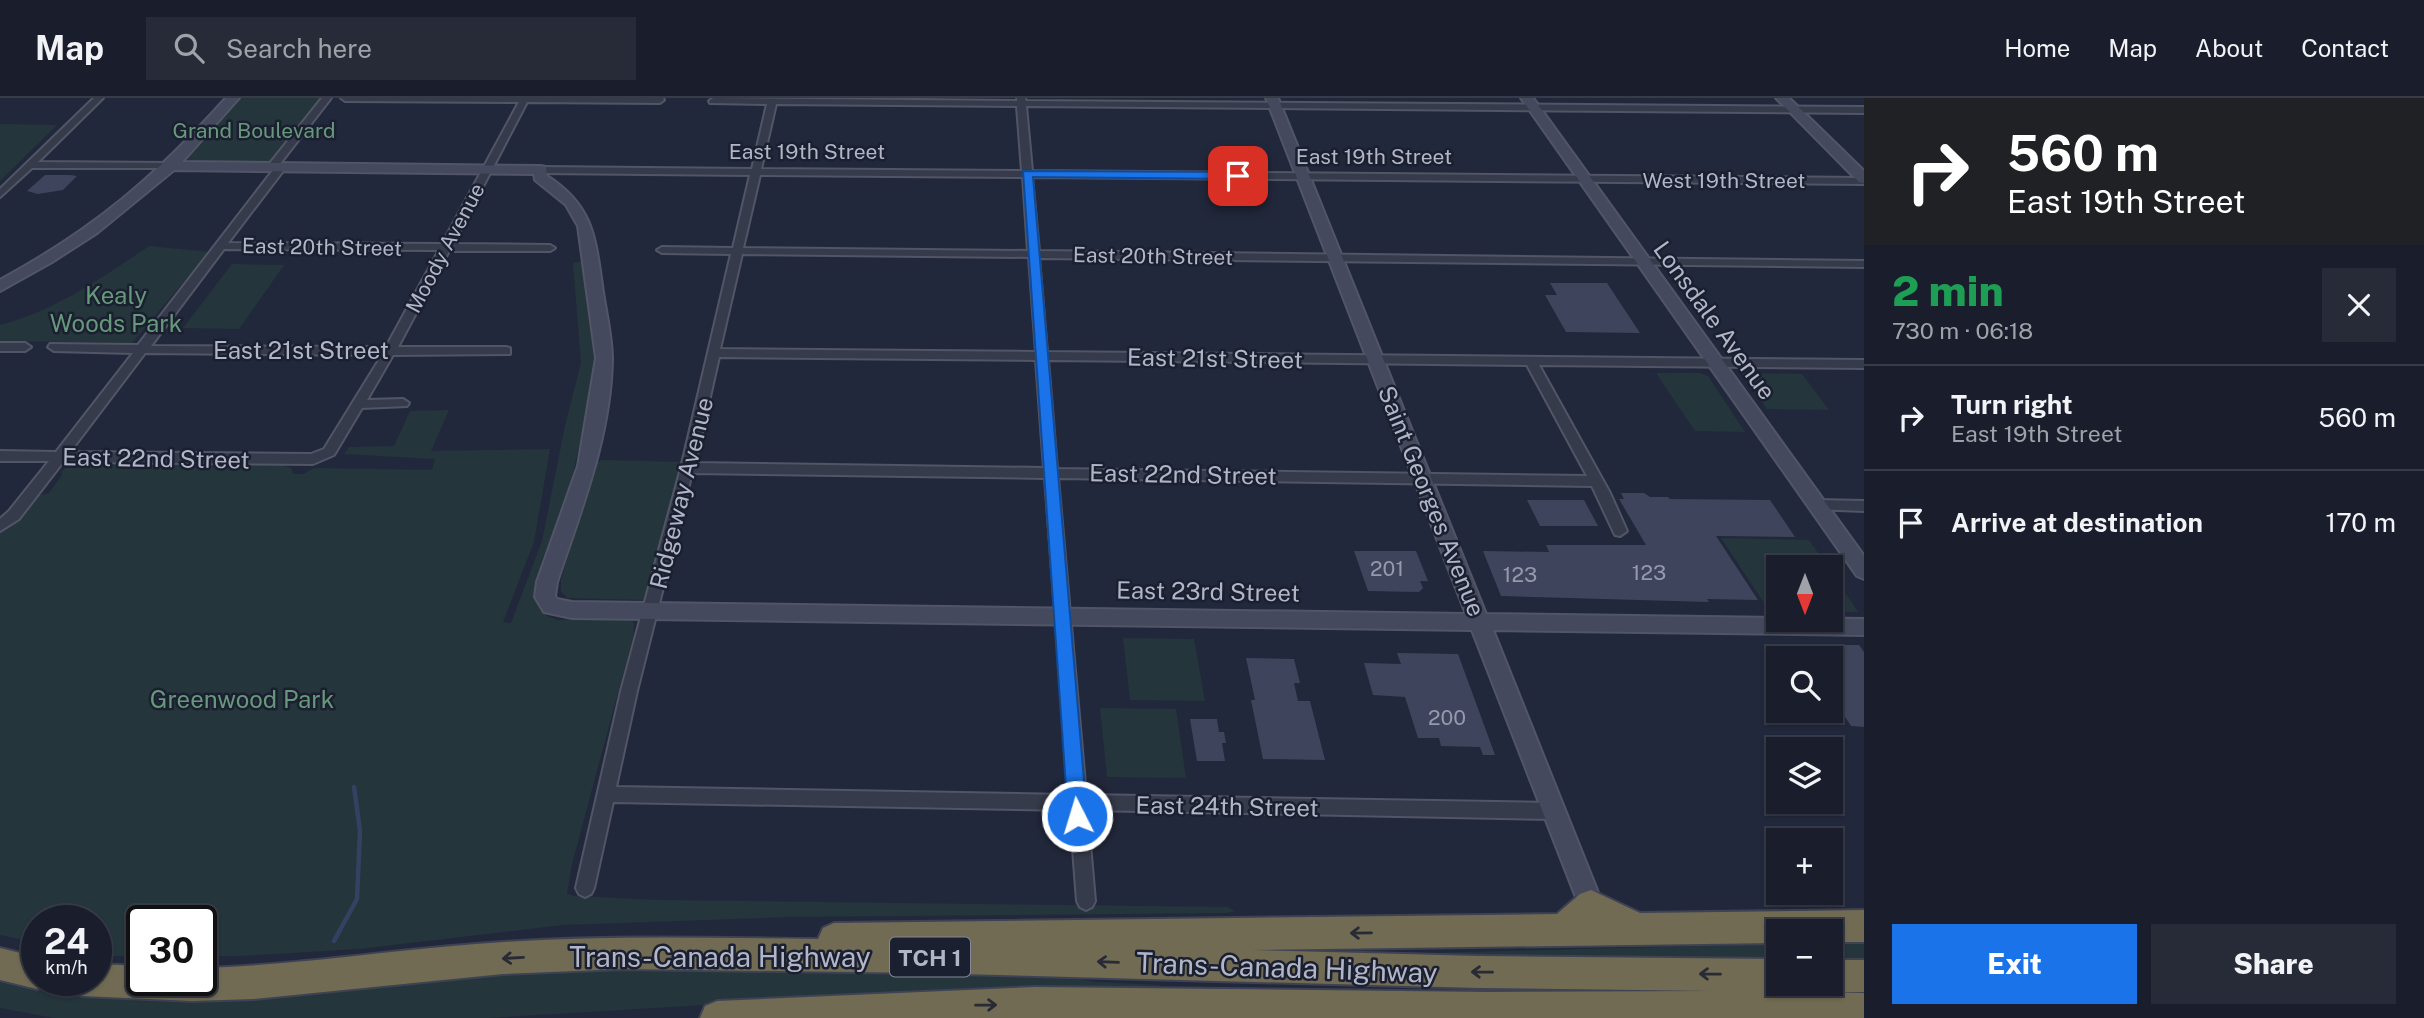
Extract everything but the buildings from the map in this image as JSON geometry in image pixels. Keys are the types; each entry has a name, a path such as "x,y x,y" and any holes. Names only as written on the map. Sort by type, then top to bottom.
{"highway":[{"path":"1557,931 1569,925 1591,905 1642,931"},
{"path":"562,955 710,940 1642,931 1864,926"},
{"name":"Trans-Canada Highway","path":"112,981 180,985 254,983 454,962 562,955 680,953 1479,972 1766,975"},
{"path":"0,964 21,969"},
{"path":"1843,976 1864,976"},
{"name":"Trans-Canada Highway","path":"717,1018 1035,1004 1487,1009 1744,1007 1864,1010"},
{"path":"795,1013 923,1018"}],"street":[{"path":"0,194 99,98"},
{"path":"0,286 88,234 125,207 170,166 233,98"},
{"path":"0,526 13,515 141,350 327,98"},
{"path":"345,98 660,100"},
{"path":"1782,98 1864,180"},
{"name":"Moody Avenue","path":"313,459 329,452 337,444 525,99"},
{"name":"Ridgeway Avenue","path":"585,888 629,691 652,611 687,468 773,100"},
{"path":"713,101 1530,103 1864,110"},
{"path":"1021,101 1086,901"},
{"name":"Saint Georges Avenue","path":"1273,102 1591,905"},
{"name":"Lonsdale Avenue","path":"1530,103 1864,571"},
{"name":"East 19th Street","path":"29,165 1585,178"},
{"path":"508,169 543,186 574,207"},
{"path":"541,170 540,177 565,193 574,207"},
{"name":"West 19th Street","path":"1585,178 1864,180"},
{"name":"East 23rd Street","path":"574,207 587,237 604,358 587,466 547,582 545,597 551,606 572,610 1864,626"},
{"name":"East 20th Street","path":"220,246 550,248"},
{"name":"East 20th Street","path":"662,250 1864,264"},
{"path":"0,347 25,347"},
{"name":"East 21st Street","path":"54,348 282,352 390,349 506,351"},
{"name":"East 21st Street","path":"715,353 1864,363"},
{"path":"1531,361 1594,481 1603,493 1620,531"},
{"path":"359,404 402,403"},
{"name":"East 22nd Street","path":"0,456 313,459"},
{"name":"East 22nd Street","path":"687,468 1594,481"},
{"path":"1817,505 1864,506"},
{"name":"East 24th Street","path":"606,794 1554,811"}],"green space":[{"name":"Grand Boulevard","path":"236,98 323,98 272,161 186,162 199,140"},
{"path":"0,124 57,125 0,181"},
{"name":"Kealy Woods Park","path":"149,246 209,252 132,343 0,341 0,325 59,302"},
{"name":"Greenwood Park","path":"583,261 599,357 569,492 541,563 535,600 547,616 557,620 627,619 634,622 633,637 572,864 567,894 658,900 1227,907 1235,911 789,917 563,925 359,949 217,956 217,905 126,905 126,956 114,956 112,905 21,905 21,940 0,935 0,523 35,496 49,493 62,475 61,471 71,465 279,464 291,468 293,474 303,474 314,468 432,470 435,459 344,454 349,447 394,446 410,411 449,410 431,451 550,449 534,542 503,622 511,623 542,541 565,426 581,363 573,263"},
{"path":"232,264 284,265 239,329 183,328"},
{"path":"1656,373 1700,373 1708,376 1745,432 1695,431"},
{"path":"1742,373 1802,374 1829,410 1767,409"},
{"path":"597,462 683,462 650,595 644,600 567,598 561,591 561,579"},
{"path":"1721,538 1809,540 1820,555 1766,555 1766,606"},
{"path":"1843,589 1858,612 1843,612"},
{"path":"1123,638 1194,639 1205,701 1130,700"},
{"path":"1100,708 1176,709 1186,778 1107,777"},
{"path":"1864,942 1864,962 1843,961 1843,943"},
{"path":"1766,944 1766,961 1344,955"},
{"path":"624,968 1036,972 1096,982 1160,985 1161,992 771,1001 488,1018 54,1018 0,1008 0,975 21,979 21,996 112,996 112,991 126,992 126,996 217,996 217,992 428,976"}],"waterway":[{"path":"334,941 357,899 360,831 354,787"}],"route":[{"path":"1077,816 1027,174 1238,176"}]}
